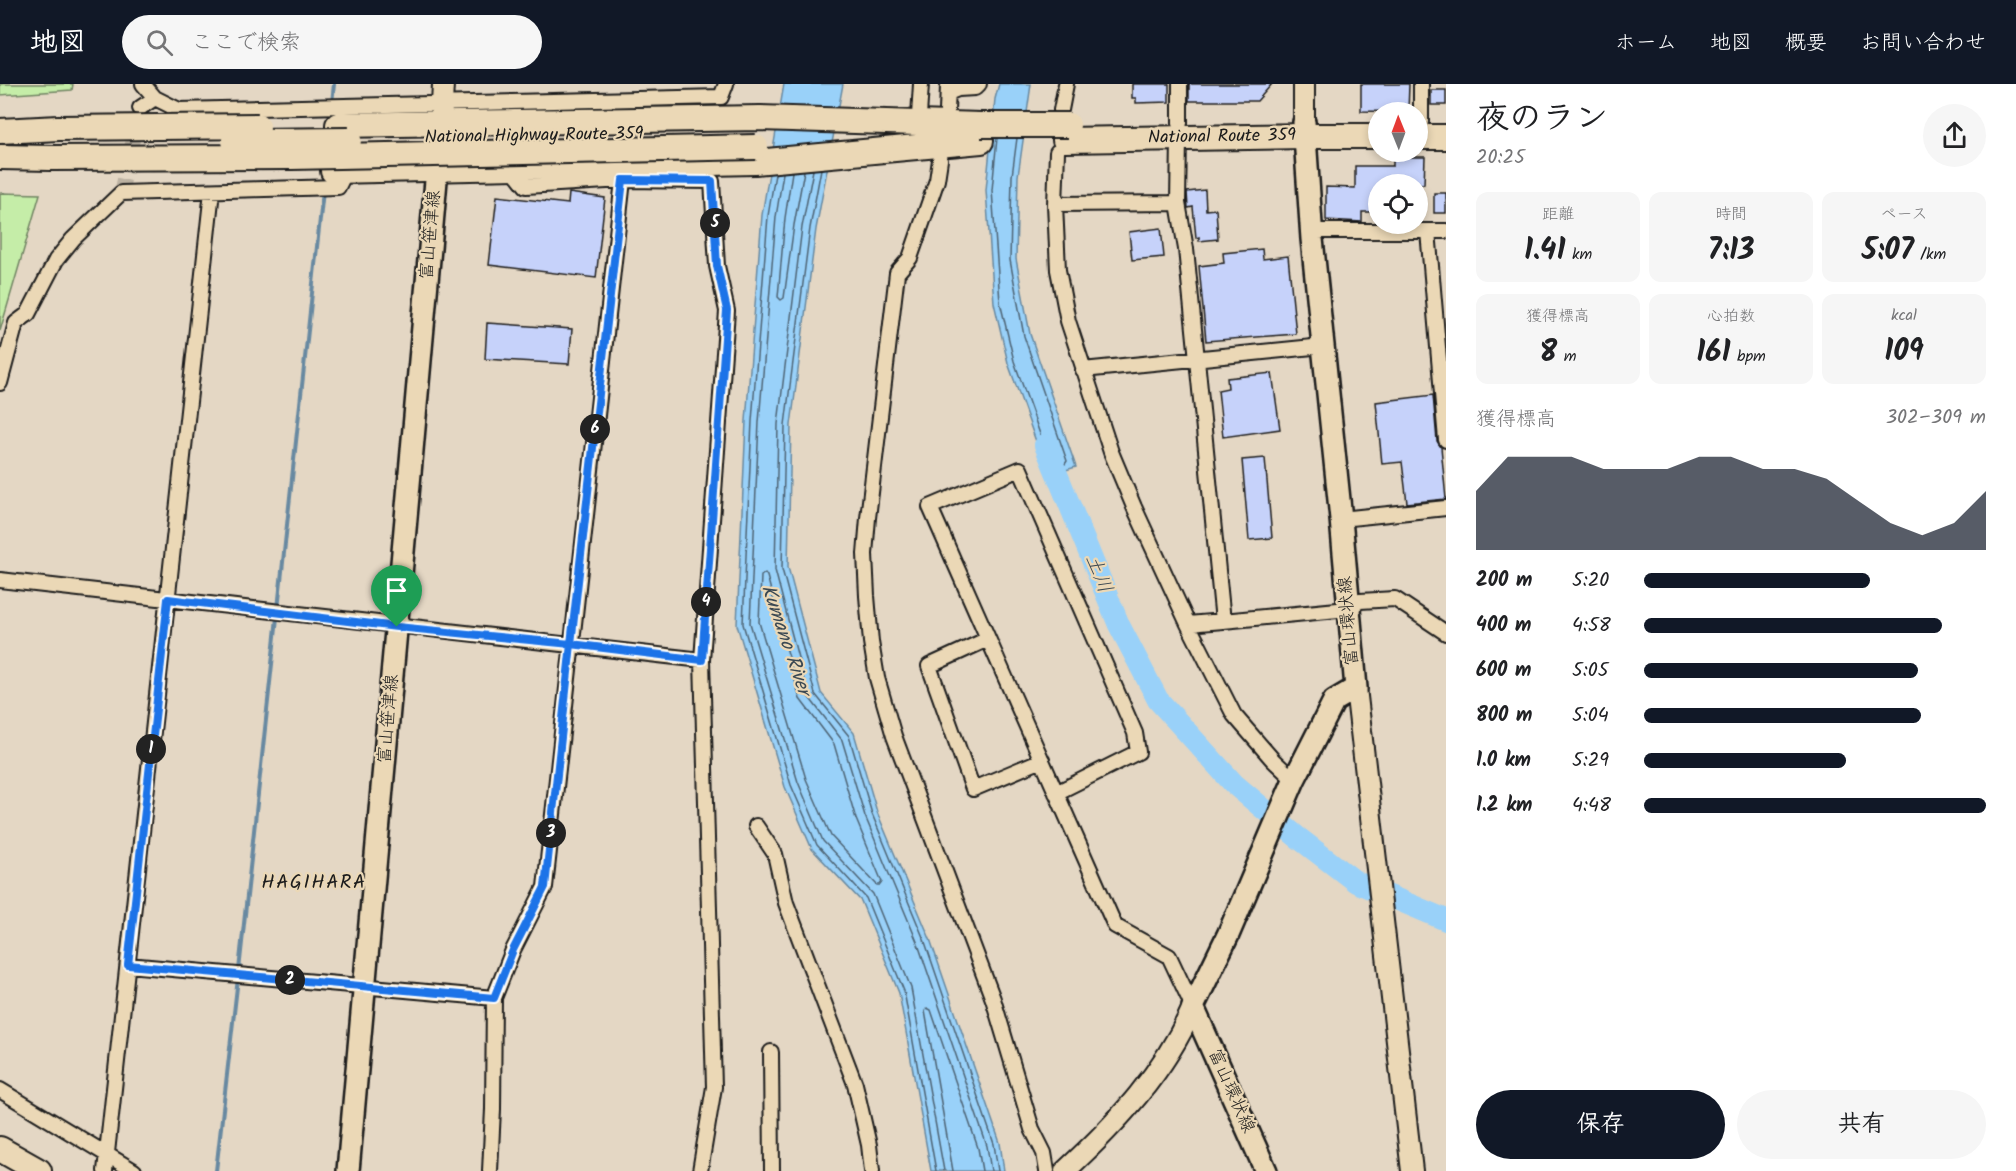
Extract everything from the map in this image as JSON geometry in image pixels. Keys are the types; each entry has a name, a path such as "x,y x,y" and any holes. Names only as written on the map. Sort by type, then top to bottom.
{"highway":[{"path":"0,131 338,125 441,114 760,118 910,132 1063,131"},
{"name":"National Route 359","path":"1063,131 1304,129 1368,123"},
{"path":"1428,126 1446,123"},
{"name":"National Route 359","path":"1304,129 1368,135"},
{"path":"1428,130 1446,137"},
{"path":"0,170 77,174 754,162 910,132"},
{"name":"National Highway Route 359","path":"0,142 366,140 910,132"},
{"name":"National Highway Route 359","path":"0,157 292,158 910,132"},
{"path":"0,1149 39,1171"}],"main road":[{"name":"富山笹津線","path":"348,1171 441,114"},
{"name":"富山環状線","path":"1266,1171 1193,1007 1228,934 1292,784 1334,700 1356,688 1311,231 1304,129"}],"street":[{"path":"143,84 155,98 179,110 441,114 721,97 726,84"},
{"path":"441,114 443,84"},
{"path":"710,98 715,84"},
{"path":"910,132 921,84"},
{"path":"946,111 948,88 975,88 979,84"},
{"path":"1066,84 1056,204 1058,270 1068,321 1083,370 1111,452 1188,624 1234,715 1292,784"},
{"path":"1180,84 1178,203 1186,249 1223,621"},
{"path":"1304,84 1304,129"},
{"path":"1420,102 1421,84"},
{"path":"140,108 155,98"},
{"path":"940,160 937,180 910,258 897,273 867,536 867,596 871,642 894,736 993,999 1032,1130 1044,1153 1047,1171"},
{"path":"511,166 526,186 623,180 712,181 717,266 727,310 702,660 714,1087 700,1171"},
{"path":"0,383 16,322 28,314 56,260 73,239 121,193 338,187 340,171"},
{"path":"490,1171 494,998 513,950 545,887 623,180"},
{"path":"105,1171 212,191"},
{"path":"1056,204 1178,203"},
{"path":"1311,231 1368,231"},
{"path":"1446,231 1428,231 1446,440"},
{"path":"1083,370 1323,346"},
{"path":"1056,792 1138,752 1135,733 1020,469 930,507 1115,926 1169,957 1193,1007 1186,1023 1142,1090 1096,1143 1065,1171"},
{"path":"1341,519 1446,508"},
{"path":"0,580 702,660"},
{"path":"1188,624 1348,609 1360,601 1395,599 1446,633"},
{"path":"988,639 929,666 973,789 1042,760"},
{"path":"1356,688 1412,1171"},
{"path":"756,826 775,854 786,903 855,1084 869,1145 872,1171"},
{"path":"128,965 494,998"},
{"path":"771,1052 772,1171"},
{"path":"0,1090 134,1171"}],"green space":[{"path":"0,84 73,84 72,90 0,95"},
{"path":"0,193 40,194 0,331"}],"water":[{"name":"Kumano River","path":"784,84 843,84 816,229 791,425 788,567 821,693 854,733 877,812 930,939 1000,1143 1004,1171 931,1171 899,993 861,901 812,849 785,787 737,625 746,421 762,215"},
{"path":"999,84 1031,84 1018,176 1016,259 1030,334 1076,467 1048,475 1008,363 994,303 986,190 995,99"}],"building":[{"path":"1132,84 1169,84 1169,102 1136,103 1136,98 1132,98"},
{"path":"1189,84 1272,84 1257,101 1189,101"},
{"path":"1361,84 1409,84 1408,102 1368,102 1368,111 1361,111"},
{"path":"1431,90 1446,90 1446,105 1431,105"},
{"path":"1393,162 1425,162 1424,174 1368,174 1368,212 1362,212 1362,222 1326,220 1326,187 1355,188 1355,166 1393,166"},
{"path":"1205,190 1206,210 1216,209 1218,239 1199,241 1199,237 1196,238 1193,207 1188,208 1187,192"},
{"path":"569,193 605,198 596,278 489,265 497,196 568,204"},
{"path":"1434,193 1446,193 1446,213 1434,213"},
{"path":"1161,228 1164,257 1132,260 1129,232"},
{"path":"1262,249 1263,259 1288,256 1296,334 1206,341 1199,266 1224,263 1223,253"},
{"path":"487,323 572,329 569,364 485,359"},
{"path":"1272,373 1280,429 1223,437 1218,390 1228,388 1227,378"},
{"path":"1433,395 1446,499 1407,503 1402,462 1382,464 1376,402"},
{"path":"1265,458 1272,538 1249,540 1242,460"}],"waterway":[{"path":"332,103 334,84"},
{"path":"239,970 323,191"},
{"name":"土川","path":"1045,445 1119,625 1158,700 1234,784 1356,882 1446,920"},
{"path":"216,1171 238,978"}],"tunnel":[{"path":"121,193 137,122"}],"district":[{"name":"HAGIHARA","path":"314,883"}],"route":[{"path":"397,627 168,599 128,965 494,998 513,950 545,887 571,644 702,660 727,310 717,266 712,181 623,180 571,644 397,627"}]}
